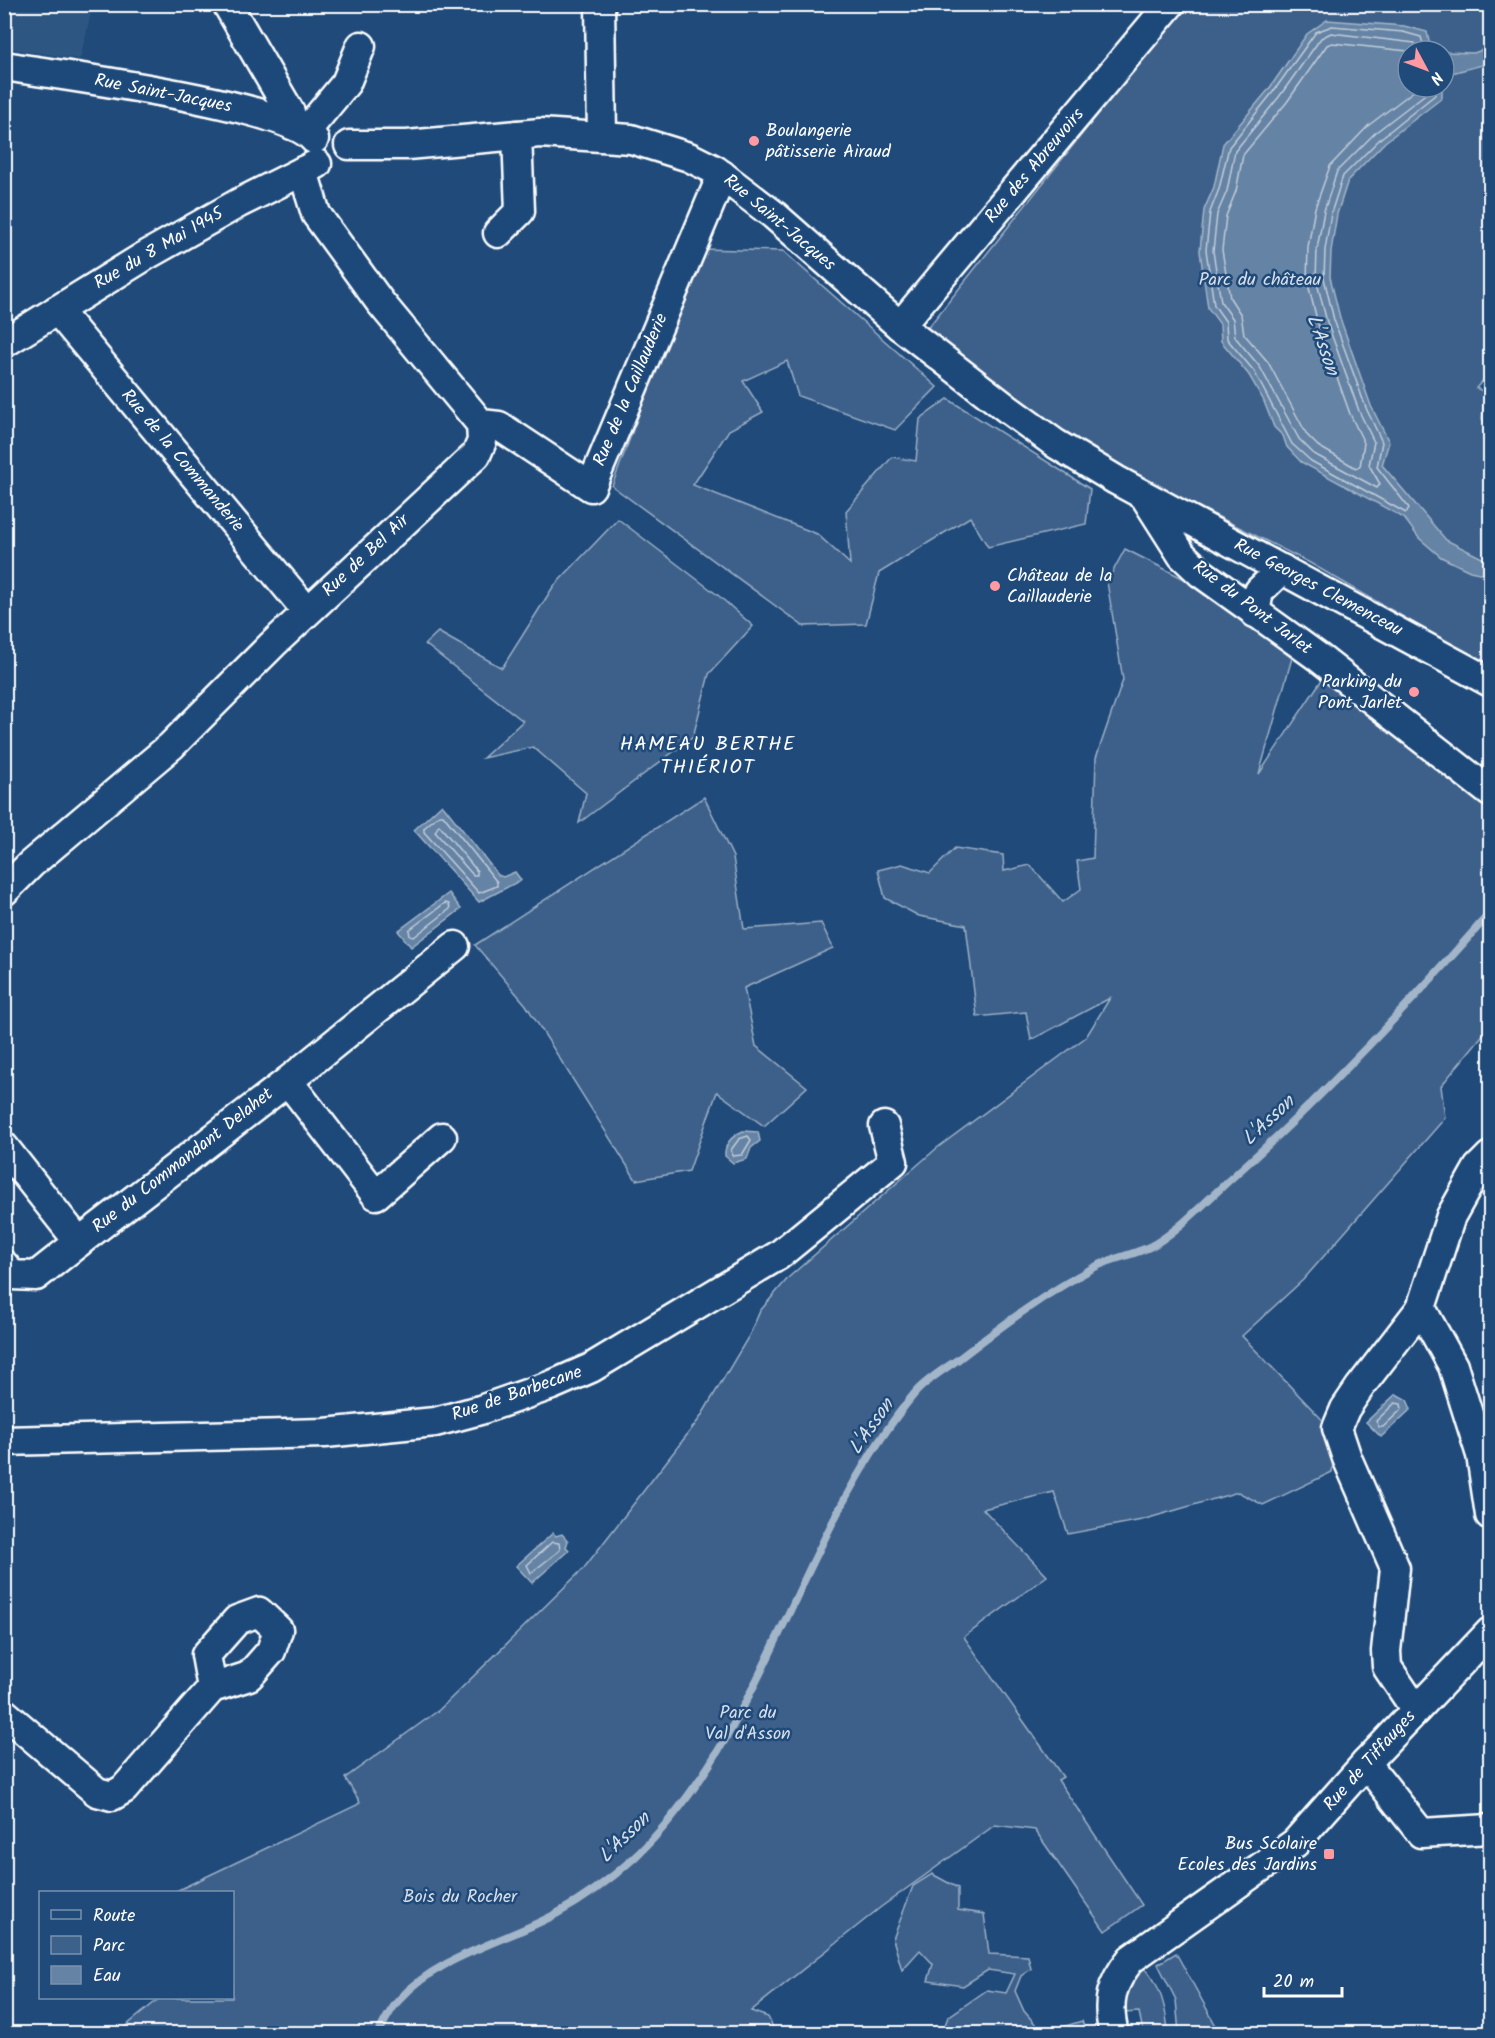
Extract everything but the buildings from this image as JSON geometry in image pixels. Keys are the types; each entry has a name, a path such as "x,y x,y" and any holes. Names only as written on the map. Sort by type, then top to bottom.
{"street":[{"path":"227,4 290,112 307,146 316,214 380,302 481,424"},
{"path":"600,4 602,136"},
{"name":"Rue des Abreuvoirs","path":"900,326 1170,4"},
{"path":"307,146 346,83 361,45"},
{"name":"Rue Saint-Jacques","path":"4,66 129,85 255,112 307,146 328,169 340,166 348,157 349,145 407,145 540,133 631,139 689,157 722,175 774,215 900,326 1056,444 1144,495"},
{"path":"498,233 520,211 518,135"},
{"name":"Rue du 8 Mai 1945","path":"4,343 154,250 239,203 307,146"},
{"name":"Rue de la Caillauderie","path":"481,424 499,426 591,487 722,175"},
{"name":"Rue de la Commanderie","path":"57,310 307,612"},
{"name":"Rue de Bel Air","path":"4,891 31,864 171,746 307,612 476,455 482,441 481,424"},
{"name":"Rue Georges Clemenceau","path":"1144,495 1491,682"},
{"name":"Rue du Pont Jarlet","path":"1144,495 1182,555 1200,573 1318,657 1491,792"},
{"path":"1255,613 1259,591 1282,569"},
{"name":"Rue du Commandant Delahet","path":"4,1265 12,1275 36,1276 288,1081 455,946"},
{"name":"Rue du Commandant Delahet","path":"288,1081 376,1195 442,1137"},
{"name":"Rue de Barbecane","path":"4,1441 325,1433 385,1428 435,1422 552,1385 591,1368 779,1255 893,1162 884,1126"},
{"name":"Rue du Commandant Delahet","path":"4,1147 79,1242"},
{"path":"1416,1710 1387,1667 1386,1651 1395,1568 1347,1458 1337,1428 1345,1409 1360,1387 1421,1308 1451,1216 1478,1168 1491,1156"},
{"path":"1421,1308 1453,1366 1481,1455 1491,1515"},
{"name":"Rue de Tiffauges","path":"1114,2034 1111,2001 1115,1979 1131,1959 1295,1843 1366,1763 1491,1632"},
{"path":"4,1713 97,1792 112,1796 124,1789 212,1688"},
{"path":"1366,1763 1421,1833 1491,1829"}],"shaded area":[{"path":"4,5 93,5 80,59 5,48"}],"green space":[{"name":"Parc du château","path":"1185,5 1490,5 1490,373 1476,388 1485,392 1482,419 1490,427 1490,667 1310,563 1104,459 1062,434 926,330"},
{"path":"701,249 783,251 937,387 895,430 798,396 787,361 743,381 763,412 729,430 693,485 817,534 850,564 846,511 892,457 916,461 920,419 948,399 1090,489 1086,524 988,547 970,517 879,573 866,624 803,626 612,486"},
{"path":"618,519 719,596 753,626 709,674 693,737 579,823 586,793 533,747 483,758 523,721 425,644 438,632 502,668 553,587"},
{"name":"Parc du Val d'Asson","path":"1125,549 1210,592 1292,658 1259,774 1327,672 1450,779 1490,810 1490,1026 1441,1086 1445,1118 1303,1280 1242,1336 1335,1433 1332,1472 1263,1505 1238,1492 1142,1520 1068,1534 1054,1492 983,1509 1047,1576 964,1637 1063,1777 1058,1780 1142,1905 1105,1931 1035,1830 995,1825 881,1907 751,2011 768,2017 776,2033 116,2034 159,1999 234,1999 234,1891 176,1891 357,1805 360,1802 345,1778 439,1710 584,1568 700,1418 750,1334 760,1311 789,1277 937,1148 1086,1037 1110,998 1031,1040 1026,1012 977,1017 966,925 919,916 885,898 878,870 902,864 930,873 955,848 1003,855 1004,871 1030,865 1063,902 1081,889 1077,861 1093,858 1096,758 1123,680 1107,582"},
{"path":"704,797 733,857 744,929 821,923 833,948 744,988 756,1046 807,1087 764,1126 717,1092 689,1171 636,1180 526,1005 475,945"},
{"path":"932,1874 958,1888 958,1910 984,1914 989,1954 1028,1956 1031,1969 1021,1976 1015,1991 1024,2011 1043,2033 942,2033 948,2017 987,1990 1006,1993 1015,1974 988,1970 963,1986 928,1981 933,1964 920,1950 902,1970 893,1939 913,1886"},
{"path":"1176,1953 1215,2024 1208,2033 1179,2033 1176,2000 1158,1964"},
{"path":"1143,1967 1158,1988 1168,2033 1132,2033 1143,2031 1139,2012 1123,2013 1130,1981"},
{"path":"1082,2021 1086,2033 1043,2033"}],"water":[{"path":"1327,20 1404,26 1427,32 1428,39 1396,39 1396,99 1441,99 1385,142 1348,180 1337,214 1331,251 1330,277 1340,318 1371,406 1389,442 1382,465 1446,540 1490,562 1490,575 1470,571 1441,557 1419,538 1404,518 1301,462 1287,447 1283,436 1274,427 1263,399 1249,375 1221,341 1220,324 1208,308 1200,251 1204,210 1214,187 1223,144 1269,89 1307,34"},
{"path":"1490,47 1490,63 1456,72 1456,52 1474,53"},
{"path":"442,804 498,875 503,877 515,872 521,880 479,902 414,830"},
{"path":"449,893 461,909 411,947 398,931"},
{"path":"743,1131 758,1132 760,1141 751,1148 747,1159 733,1163 725,1156 726,1147 732,1138"},
{"path":"1396,1394 1407,1400 1411,1409 1381,1437 1366,1422"},
{"path":"553,1533 556,1536 562,1534 568,1541 566,1547 569,1550 532,1583 516,1566"}],"waterway":[{"name":"L'Asson","path":"378,2034 400,1999 416,1984 453,1960 537,1924 587,1895 635,1857 680,1807 718,1751 751,1691 841,1506 875,1448 915,1393 1009,1321 1060,1287 1102,1264 1148,1248 1176,1229 1335,1080 1398,1015 1490,913"}],"place":[{"name":"Boulangerie pâtisserie Airaud","path":"754,141"},
{"name":"Château de la Caillauderie","path":"995,586"},
{"name":"Parking du Pont Jarlet","path":"1414,692"},
{"name":"Bus Scolaire Ecoles des Jardins","path":"1329,1854"}],"district":[{"name":"HAMEAU BERTHE THIÉRIOT","path":"708,756"}],"park label":[{"name":"Bois du Rocher","path":"460,1897"}]}
